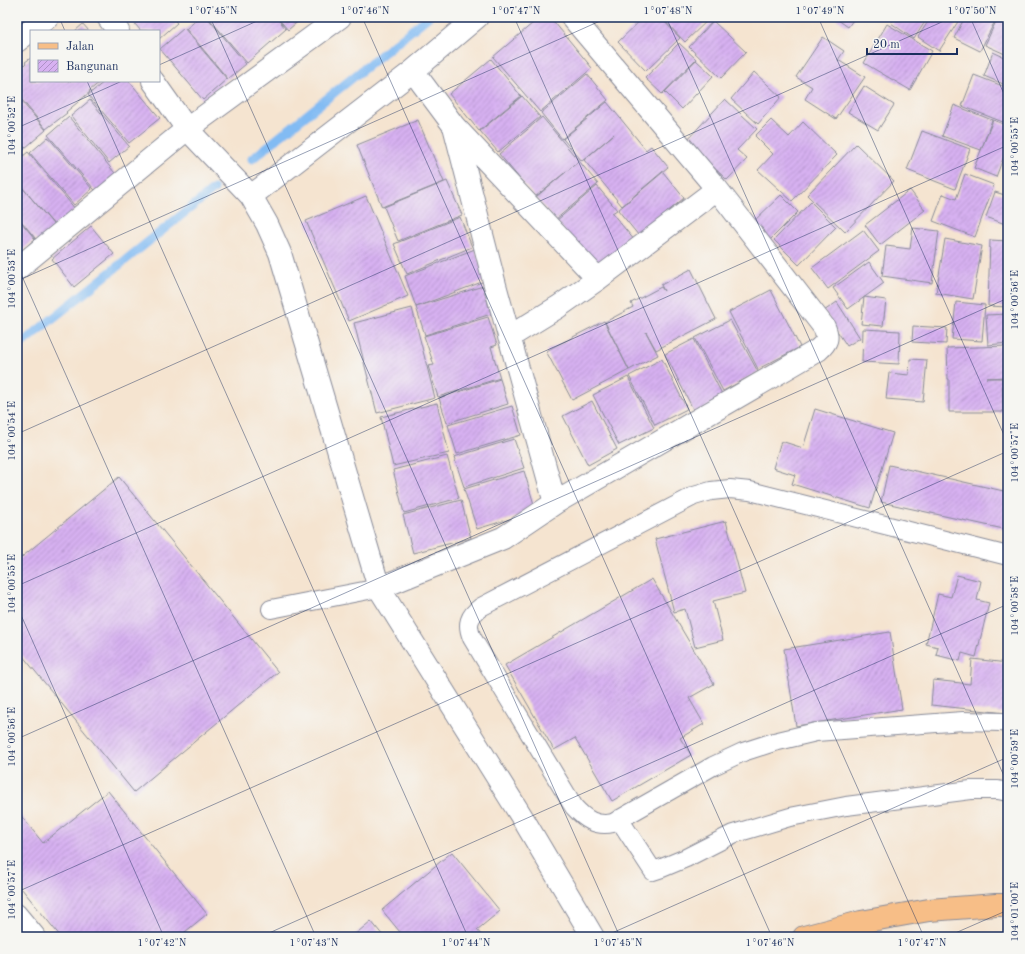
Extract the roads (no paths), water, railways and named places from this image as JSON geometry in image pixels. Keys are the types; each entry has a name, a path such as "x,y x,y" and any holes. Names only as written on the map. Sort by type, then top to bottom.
{"main road":[{"path":"804,937 861,922 928,910 1008,905"}],"street":[{"path":"30,30 48,17"},
{"path":"108,17 117,30"},
{"path":"17,269 187,129 340,17"},
{"path":"251,196 413,71 477,17"},
{"path":"379,588 503,538 555,503 818,350 826,341 828,335 824,327 717,189 572,17"},
{"path":"17,40 30,30"},
{"path":"413,71 454,126 598,279"},
{"path":"154,82 187,129 251,196 267,224 280,253 379,588 525,822 593,937"},
{"path":"454,126 493,278 555,503"},
{"path":"510,337 558,307 598,279 717,189"}],"lane":[{"path":"1008,556 750,491 730,489 711,491 694,496 481,608 475,612 469,620 470,634 472,638 574,807 582,816 600,824 613,823 712,766 743,752 774,742 816,732 963,721 1008,722"},
{"path":"271,609 379,588"},
{"path":"619,819 653,871 686,858 733,834 790,817 846,806 971,790 998,790 1008,792"},
{"path":"17,913 37,937"}],"waterway":[{"path":"252,159 428,17"},
{"path":"17,347 214,189"}]}
